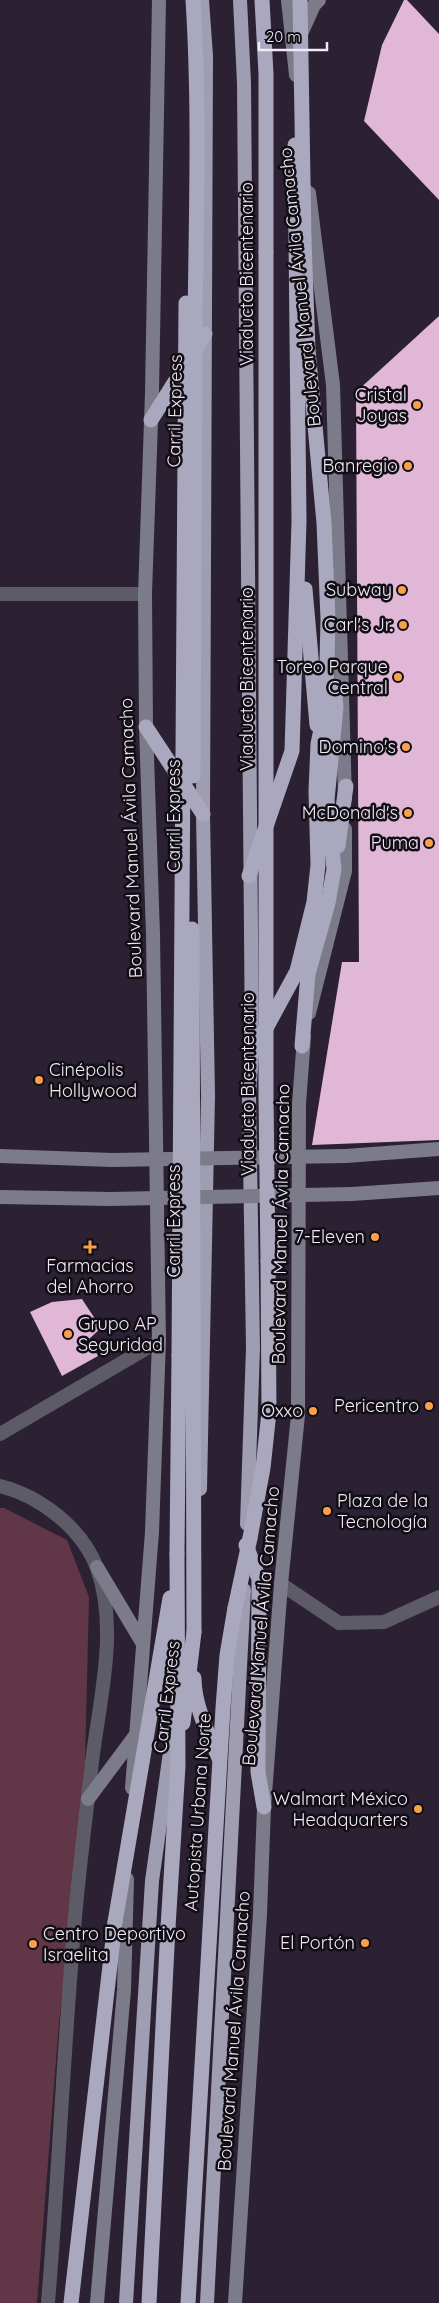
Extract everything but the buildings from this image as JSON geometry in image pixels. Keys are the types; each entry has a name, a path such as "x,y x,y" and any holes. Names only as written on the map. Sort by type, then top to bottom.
{"highway":[{"name":"Autopista Urbana Norte","path":"149,2303 178,1766 176,1554 179,1355 184,367 190,104 185,0"},
{"name":"Carril Express","path":"193,0 197,146 192,814 194,1688 207,1733 220,1759"},
{"path":"126,2303 152,1880 196,1569 202,1462 208,1096 203,814 206,56 202,0"},
{"name":"Boulevard Manuel Ávila Camacho","path":"207,2303 246,1545 253,1348 249,1095 252,1054 249,876 244,83 240,0"},
{"name":"Viaducto Bicentenario","path":"262,0 266,74 266,1096 268,1357"},
{"path":"300,0 308,350 324,523 328,619 336,707 327,800 334,869"},
{"path":"249,876 292,751 299,521 295,236 296,76"},
{"path":"151,420 205,334"},
{"path":"252,1054 297,971 314,902 318,865 315,822 318,744 299,521"},
{"path":"318,744 326,705 328,619"},
{"path":"146,727 203,814"},
{"path":"302,1046 308,974 328,903 346,786"},
{"name":"Autopista Urbana Norte","path":"188,2303 227,1654 263,1468 269,1412 268,1357"},
{"path":"246,1545 259,1579 258,1772 264,1807"},
{"path":"71,2303 116,1922 176,1554"},
{"name":"Carril Express","path":"178,1766 194,1632"}],"main road":[{"name":"Boulevard Manuel Ávila Camacho","path":"97,2303 124,1981 130,1826 152,1532 159,1341 153,943 146,727 146,594 159,0"},
{"name":"Boulevard Manuel Ávila Camacho","path":"235,2303 260,1914 264,1807 280,1584 298,1415 302,1046 345,871 346,786 333,385 288,0"},
{"path":"293,53 314,5 319,0"},
{"path":"0,1156 112,1160 346,1156 439,1149"},
{"path":"0,1197 110,1198 352,1194 439,1188"},
{"path":"96,1567 143,1644"},
{"path":"88,1799 136,1736"}],"street":[{"path":"0,594 146,594"},
{"path":"0,1434 159,1341"},
{"path":"0,1486 25,1494 54,1513 78,1536 96,1567 103,1598 106,1636 88,1799 68,2012 48,2303"},
{"path":"280,1584 339,1623 384,1622 439,1598"}],"shaded area":[{"name":"Centro Deportivo Israelita","path":"0,1508 4,1508 67,1540 89,1597 85,1763 58,2035 37,2303 0,2303"}],"place":[{"name":"Cristal Joyas","path":"417,405"},
{"name":"Banregio","path":"408,466"},
{"name":"Subway","path":"402,590"},
{"name":"Carl's Jr.","path":"403,625"},
{"name":"Toreo Parque Central","path":"398,677"},
{"name":"Domino's","path":"406,747"},
{"name":"McDonald's","path":"408,813"},
{"name":"Puma","path":"429,843"},
{"name":"Cinépolis Hollywood","path":"39,1080"},
{"name":"7-Eleven","path":"375,1237"},
{"name":"Farmacias del Ahorro","path":"90,1247"},
{"name":"Grupo AP Seguridad","path":"68,1334"},
{"name":"Pericentro","path":"429,1406"},
{"name":"Oxxo","path":"313,1411"},
{"name":"Plaza de la Tecnología","path":"327,1511"},
{"name":"Walmart México Headquarters","path":"418,1809"},
{"name":"El Portón","path":"365,1943"},
{"name":"Centro Deportivo Israelita","path":"33,1944"}]}
